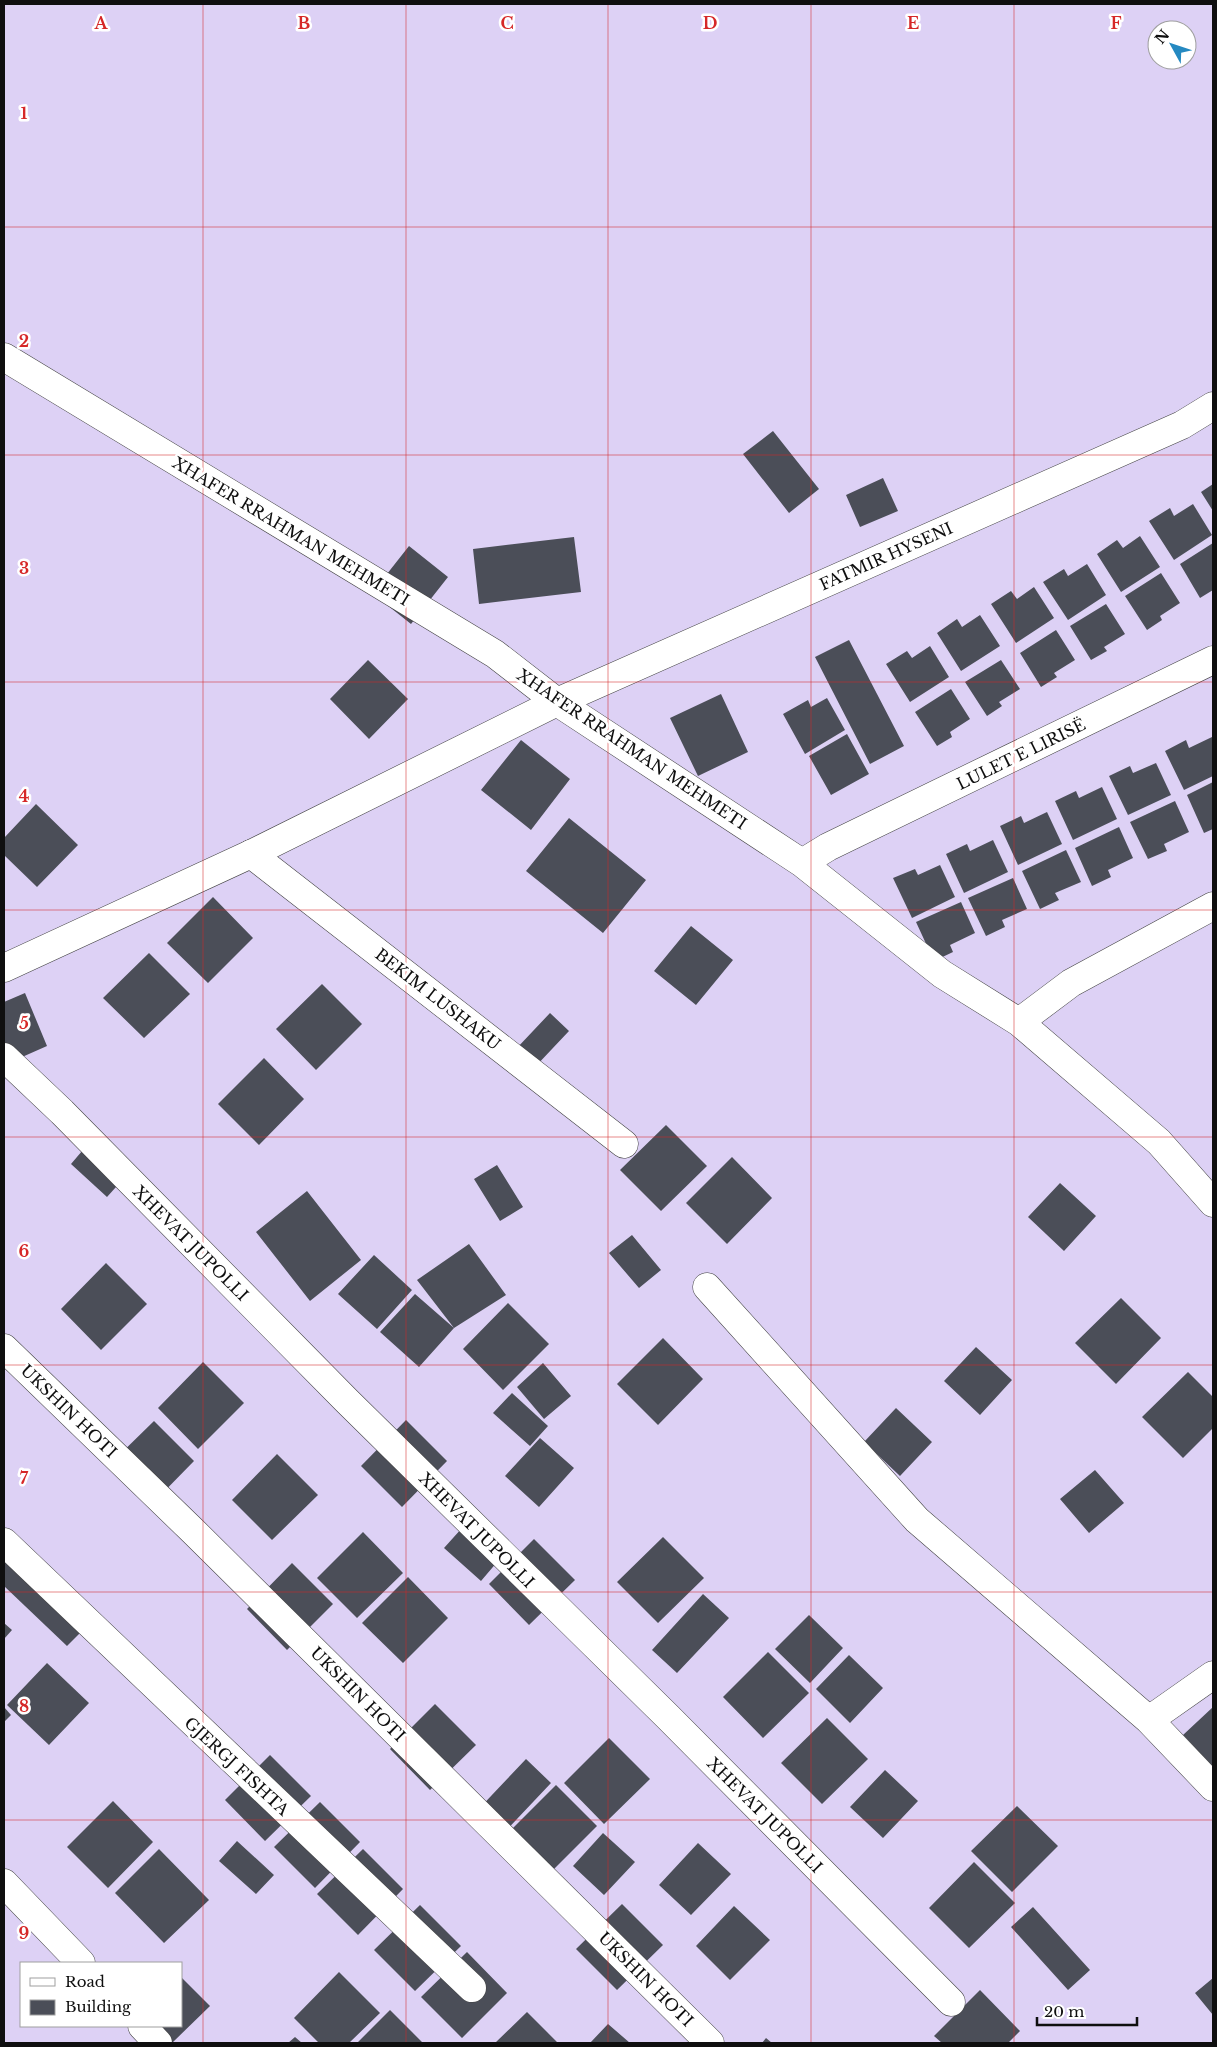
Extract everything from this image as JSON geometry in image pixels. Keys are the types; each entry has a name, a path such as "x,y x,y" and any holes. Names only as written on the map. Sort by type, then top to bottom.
{"street":[{"name":"XHAFER RRAHMAN MEHMETI","path":"4,357 495,654 557,702 802,863 942,974 1019,1022 1159,1142 1213,1203"},
{"name":"FATMIR HYSENI","path":"557,702 1182,425 1213,406"},
{"name":"LULET E LIRISË","path":"802,863 828,847 1213,660"},
{"path":"4,968 251,854 557,702"},
{"name":"BEKIM LUSHAKU","path":"251,854 624,1144"},
{"path":"1019,1022 1071,982 1213,906"},
{"name":"XHEVAT JUPOLLI","path":"4,1057 62,1112 347,1401 668,1717 951,2002"},
{"path":"707,1287 917,1520 1149,1720 1213,1786"},
{"name":"UKSHIN HOTI","path":"4,1348 200,1538 710,2043"},
{"name":"GJERGJ FISHTA","path":"4,1542 472,1988"},
{"path":"1149,1720 1213,1675"},
{"path":"4,1884 80,1962"},
{"path":"143,2027 158,2043"}],"shaded area":[{"path":"4,4 1213,4 1213,2043 4,2043"}],"building":[{"path":"773,431 819,489 789,513 743,454"},
{"path":"883,478 898,511 860,527 846,495"},
{"path":"1213,484 1213,511 1201,492"},
{"path":"1193,504 1212,535 1174,560 1149,521 1170,508 1174,516"},
{"path":"1140,536 1160,567 1121,592 1097,554 1117,540 1123,548"},
{"path":"574,537 581,592 479,604 473,549"},
{"path":"1213,543 1213,590 1200,598 1180,564"},
{"path":"409,546 448,577 411,624 372,593"},
{"path":"1087,564 1106,595 1068,620 1043,582 1064,569 1068,576"},
{"path":"1161,573 1180,603 1160,616 1162,620 1147,630 1125,596"},
{"path":"1034,587 1054,618 1016,643 991,604 1011,591 1017,599"},
{"path":"1106,604 1125,634 1104,647 1107,651 1091,660 1070,626"},
{"path":"980,615 1000,646 961,671 937,633 957,619 962,627"},
{"path":"1056,630 1075,660 1054,673 1057,677 1041,687 1020,653"},
{"path":"849,640 904,746 870,764 815,657"},
{"path":"930,646 949,677 910,702 886,664 907,651 912,658"},
{"path":"368,660 408,699 369,739 330,699"},
{"path":"1001,660 1020,689 999,702 1002,706 987,716 965,682"},
{"path":"951,689 970,719 950,732 952,737 937,746 915,712"},
{"path":"721,694 748,752 698,776 670,718"},
{"path":"827,698 845,730 805,754 783,714 808,700 811,707"},
{"path":"847,734 869,774 831,795 809,756"},
{"path":"1212,737 1213,776 1184,790 1165,751 1186,740 1189,748"},
{"path":"521,740 570,779 531,830 481,790"},
{"path":"1156,763 1171,795 1128,815 1109,776 1130,766 1133,773"},
{"path":"1213,782 1213,829 1204,833 1187,795"},
{"path":"1102,787 1117,819 1073,840 1055,801 1076,791 1079,798"},
{"path":"1175,801 1189,832 1164,844 1167,851 1148,859 1130,822"},
{"path":"36,804 78,845 37,887 4,855 4,838"},
{"path":"1047,812 1062,844 1018,865 1000,826 1021,816 1024,823"},
{"path":"569,818 646,880 603,933 526,871"},
{"path":"1119,827 1133,858 1108,870 1111,877 1092,886 1075,848"},
{"path":"993,840 1008,872 964,893 946,854 967,844 970,851"},
{"path":"1066,850 1081,882 1055,893 1059,900 1040,909 1022,871"},
{"path":"940,865 955,897 912,918 893,878 915,869 918,875"},
{"path":"1013,878 1027,909 1002,920 1005,927 986,936 968,898"},
{"path":"213,897 253,938 208,983 167,943"},
{"path":"961,902 975,933 950,945 953,952 934,961 916,922"},
{"path":"691,926 733,960 696,1005 654,971"},
{"path":"149,953 190,994 144,1038 103,998"},
{"path":"322,984 362,1024 316,1070 276,1029"},
{"path":"25,993 47,1046 4,1065 4,1002"},
{"path":"550,1013 569,1031 535,1067 516,1049"},
{"path":"264,1058 304,1099 259,1145 218,1104"},
{"path":"666,1125 707,1166 661,1211 620,1170"},
{"path":"88,1144 125,1177 107,1197 71,1164"},
{"path":"732,1157 772,1198 727,1244 686,1203"},
{"path":"497,1165 523,1207 500,1221 474,1179"},
{"path":"1060,1183 1096,1216 1064,1251 1028,1217"},
{"path":"307,1191 361,1260 310,1301 256,1232"},
{"path":"632,1235 661,1270 639,1288 609,1253"},
{"path":"469,1244 506,1295 454,1328 417,1280"},
{"path":"374,1255 412,1290 377,1329 338,1294"},
{"path":"106,1263 147,1304 101,1350 61,1309"},
{"path":"415,1294 454,1328 419,1367 380,1332"},
{"path":"1121,1298 1161,1338 1116,1384 1075,1343"},
{"path":"508,1303 549,1344 503,1390 463,1349"},
{"path":"663,1338 703,1379 658,1425 617,1384"},
{"path":"976,1347 1012,1380 980,1415 944,1381"},
{"path":"203,1362 244,1403 198,1449 158,1408"},
{"path":"543,1363 571,1396 544,1419 517,1387"},
{"path":"1188,1372 1213,1397 1213,1428 1183,1458 1142,1417"},
{"path":"512,1393 548,1426 530,1446 493,1413"},
{"path":"896,1408 932,1442 900,1476 864,1442"},
{"path":"406,1420 447,1461 402,1507 361,1466"},
{"path":"154,1421 194,1461 149,1507 108,1466"},
{"path":"540,1438 574,1468 539,1507 505,1476"},
{"path":"277,1454 318,1495 272,1540 232,1500"},
{"path":"1095,1470 1124,1503 1089,1533 1060,1499"},
{"path":"462,1528 498,1561 481,1581 444,1548"},
{"path":"363,1532 403,1573 357,1618 317,1578"},
{"path":"663,1537 704,1578 658,1623 617,1582"},
{"path":"534,1539 575,1580 529,1625 489,1584"},
{"path":"4,1560 86,1627 67,1646 4,1586"},
{"path":"292,1563 333,1604 287,1650 247,1609"},
{"path":"408,1577 448,1618 403,1663 362,1623"},
{"path":"703,1594 729,1618 677,1673 652,1650"},
{"path":"809,1615 843,1648 810,1683 775,1649"},
{"path":"4,1623 12,1630 4,1639"},
{"path":"768,1652 809,1693 763,1738 723,1697"},
{"path":"849,1655 883,1688 850,1723 816,1689"},
{"path":"47,1663 89,1703 49,1745 7,1705"},
{"path":"435,1704 476,1745 430,1790 390,1749"},
{"path":"4,1707 11,1715 4,1722"},
{"path":"1213,1707 1213,1767 1183,1735"},
{"path":"827,1718 868,1759 822,1804 781,1763"},
{"path":"609,1738 650,1779 604,1824 564,1783"},
{"path":"270,1755 311,1796 265,1841 225,1800"},
{"path":"526,1759 551,1783 499,1838 474,1814"},
{"path":"885,1770 918,1801 883,1838 850,1807"},
{"path":"556,1785 597,1826 552,1871 511,1830"},
{"path":"113,1801 153,1842 108,1888 67,1847"},
{"path":"320,1802 360,1842 315,1888 274,1847"},
{"path":"1017,1806 1058,1846 1012,1892 971,1851"},
{"path":"603,1833 635,1862 604,1895 573,1866"},
{"path":"237,1841 274,1875 256,1894 219,1861"},
{"path":"698,1843 731,1874 691,1915 659,1885"},
{"path":"159,1849 209,1900 164,1943 115,1893"},
{"path":"363,1849 403,1889 358,1935 317,1894"},
{"path":"974,1862 1015,1903 969,1948 929,1908"},
{"path":"622,1904 663,1945 617,1990 576,1949"},
{"path":"420,1905 461,1946 415,1991 374,1950"},
{"path":"734,1906 770,1940 730,1980 696,1946"},
{"path":"1033,1907 1090,1970 1068,1990 1011,1927"},
{"path":"467,1952 507,1993 462,2038 421,1997"},
{"path":"339,1972 380,2013 349,2043 319,2043 294,2018"},
{"path":"182,1978 210,2006 172,2043 156,2043 140,2027 182,2027"},
{"path":"1213,1978 1213,2015 1195,1993"},
{"path":"980,1990 1020,2031 1008,2043 942,2043 934,2036"},
{"path":"390,2010 423,2043 357,2043"},
{"path":"527,2012 558,2043 495,2043"},
{"path":"608,2024 630,2043 590,2043"},
{"path":"295,2037 302,2043 288,2043"},
{"path":"766,2038 772,2043 762,2043"}]}
